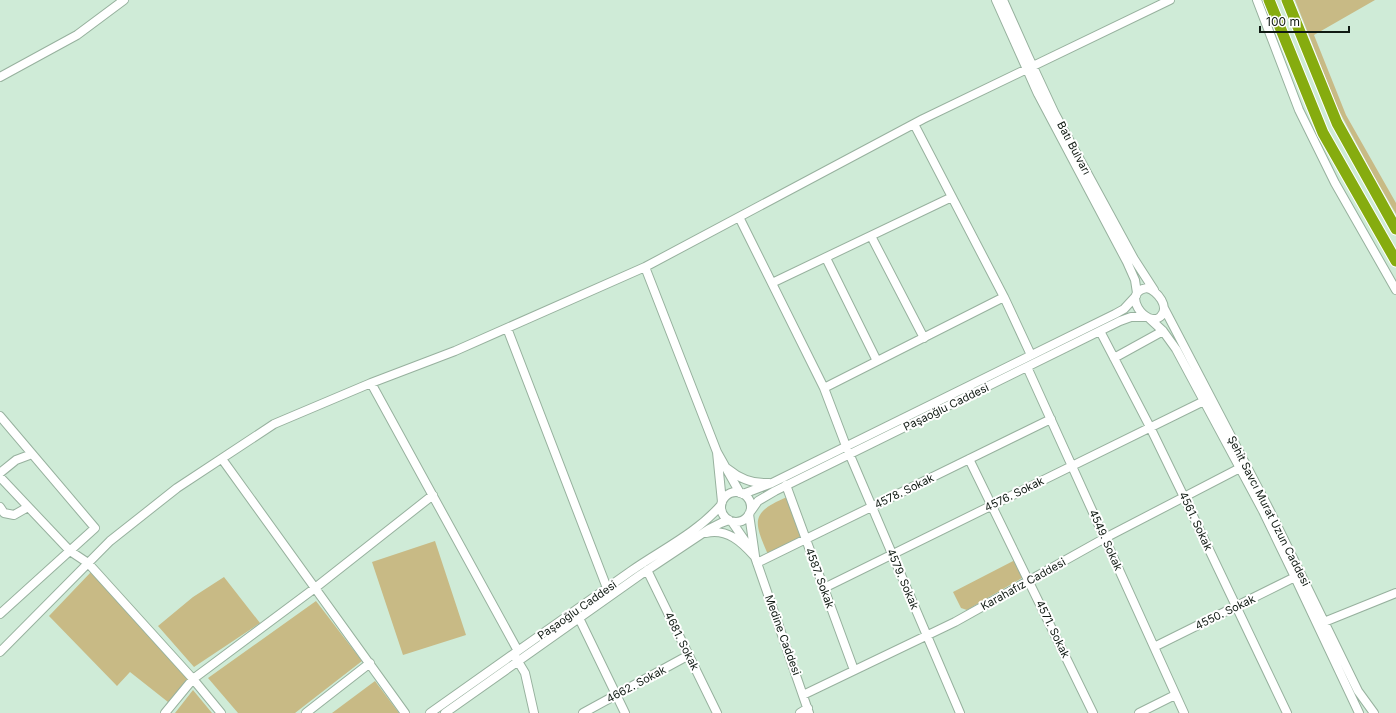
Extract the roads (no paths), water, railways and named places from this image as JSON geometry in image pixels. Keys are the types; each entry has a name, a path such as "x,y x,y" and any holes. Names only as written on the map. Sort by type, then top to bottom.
{"highway":[{"path":"1269,0 1322,133 1396,261"},
{"path":"1287,0 1337,123 1396,228"}],"street":[{"path":"0,77 77,35 124,0"},
{"name":"Batı Bulvarı","path":"996,0 1030,68 1109,214 1154,290"},
{"name":"Batı Bulvarı","path":"1003,0 1056,129 1127,262 1135,280 1137,294"},
{"path":"0,652 110,541 177,488 274,424 371,383 455,351 645,267 914,124 1170,0"},
{"path":"1257,0 1299,110 1335,183 1396,290"},
{"path":"914,124 1004,297 1031,355"},
{"path":"772,283 952,197"},
{"name":"4579. Sokak","path":"740,217 824,388 846,446 960,713"},
{"path":"871,236 924,338"},
{"path":"826,258 877,361"},
{"path":"645,267 717,452 742,493 749,499 751,504 750,513 744,520 739,522 731,521 722,513 717,452"},
{"path":"1147,288 1154,290 1161,299 1164,308 1164,311 1157,319 1149,318 1137,306 1135,300 1140,290 1147,288"},
{"name":"Paşaoğlu Caddesi","path":"742,493 772,483 1120,312 1137,294"},
{"path":"824,388 1004,297"},
{"name":"Şehit Savcı Murat Uzun Caddesi","path":"1164,308 1270,509 1358,691 1374,713"},
{"name":"Paşaoğlu Caddesi","path":"750,513 758,501 786,485 1100,331 1132,317 1149,318"},
{"name":"Şehit Savcı Murat Uzun Caddesi","path":"1149,318 1163,331 1176,350 1263,511 1296,577 1359,713"},
{"path":"508,328 607,588"},
{"name":"4561. Sokak","path":"1100,331 1150,427 1287,713"},
{"path":"1114,358 1163,331"},
{"name":"4549. Sokak","path":"1027,367 1184,713"},
{"path":"371,383 433,494 517,655 528,682 534,713"},
{"name":"4576. Sokak","path":"824,588 1204,401"},
{"path":"0,416 95,528 0,614"},
{"name":"4578. Sokak","path":"756,560 806,539 1051,419"},
{"path":"0,473 16,460 32,454"},
{"path":"222,459 405,713"},
{"name":"4571. Sokak","path":"969,459 1030,581 1093,713"},
{"path":"725,466 735,475 747,480 760,483 772,483"},
{"name":"Karahafız Caddesi","path":"803,695 956,622 1105,538 1240,468"},
{"path":"0,477 70,551 88,563 193,679 221,713"},
{"name":"4587. Sokak","path":"786,485 854,670"},
{"path":"722,503 727,495 732,492 742,493"},
{"path":"165,713 193,679 315,588 433,494"},
{"name":"Paşaoğlu Caddesi","path":"445,713 517,655 607,588 698,527 711,516 722,503"},
{"path":"0,507 4,513 14,516 28,507"},
{"name":"Medine Caddesi","path":"750,513 756,560"},
{"name":"Paşaoğlu Caddesi","path":"430,713 517,655 579,618 647,570 702,534 715,526 731,521"},
{"name":"Medine Caddesi","path":"731,521 742,535 756,560 809,711"},
{"path":"702,534 715,532 724,533 742,544 756,560"},
{"name":"4681. Sokak","path":"647,570 717,713"},
{"name":"4550. Sokak","path":"1154,647 1296,577"},
{"path":"1324,622 1396,593"},
{"path":"579,618 625,713"},
{"name":"4662. Sokak","path":"583,713 689,655"},
{"path":"306,713 370,663"},
{"path":"1139,713 1175,695"},
{"path":"800,713 809,711"}]}
